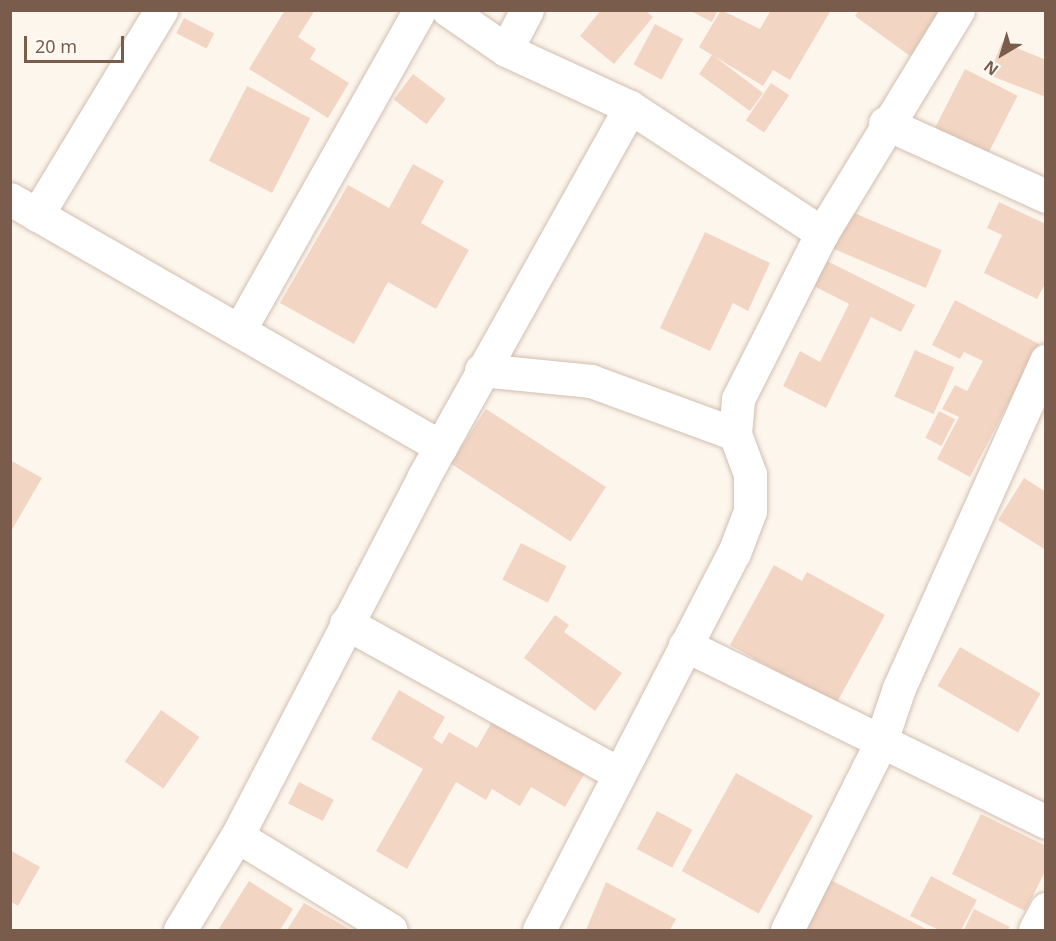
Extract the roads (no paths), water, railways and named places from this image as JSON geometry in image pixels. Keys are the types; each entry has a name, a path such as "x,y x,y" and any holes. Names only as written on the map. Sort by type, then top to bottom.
{"street":[{"path":"161,10 24,207 240,329 441,447"},
{"path":"240,329 420,10"},
{"path":"448,10 506,50 630,107 822,233"},
{"path":"506,50 527,10"},
{"path":"539,930 685,645 750,511 750,474 735,434 738,399 822,233 885,123 958,10"},
{"path":"180,930 237,836 346,623 481,370 630,107"},
{"path":"885,123 1046,196"},
{"path":"787,930 880,744 899,688 1046,361"},
{"path":"481,370 591,381 735,434"},
{"path":"346,623 619,774"},
{"path":"685,645 880,744 1046,822"},
{"path":"237,836 392,930"},
{"path":"1035,930 1046,909"}]}
